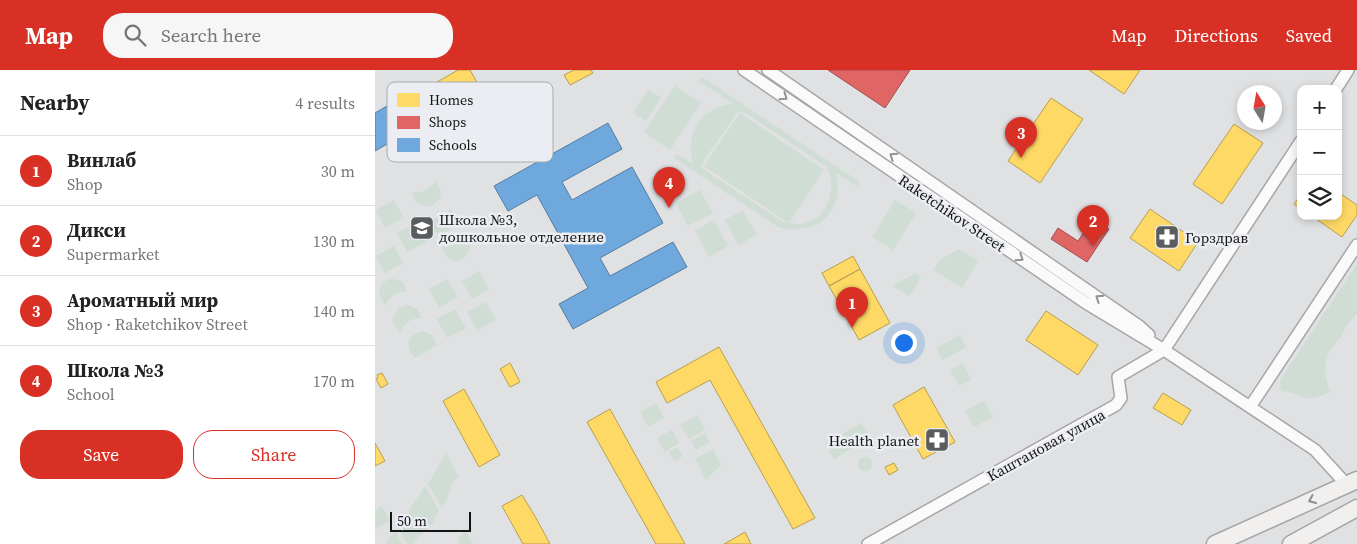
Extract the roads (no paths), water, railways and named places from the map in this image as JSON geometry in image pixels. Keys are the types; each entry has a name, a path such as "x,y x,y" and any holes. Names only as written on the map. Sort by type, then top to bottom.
{"main road":[{"path":"1215,544 1352,482"},
{"path":"1291,544 1350,511"}],"street":[{"name":"Raketchikov Street","path":"744,70 1086,303 1164,350 1315,450 1352,482"},
{"name":"Raketchikov Street","path":"768,70 1139,326 1164,350"},
{"path":"1339,85 1348,70"},
{"name":"Каштановая улица","path":"868,544 1116,405 1121,398 1118,377 1164,350 1297,147"},
{"path":"1250,406 1357,245"}],"place":[{"name":"Ароматный мир","path":"1021,158"},
{"name":"Школа №3","path":"669,208"},
{"name":"Школа №3, дошкольное отделение","path":"422,228"},
{"name":"Горздрав","path":"1167,237"},
{"name":"Дикси","path":"1093,246"},
{"name":"Винлаб","path":"852,328"},
{"name":"Health planet","path":"937,440"}]}
